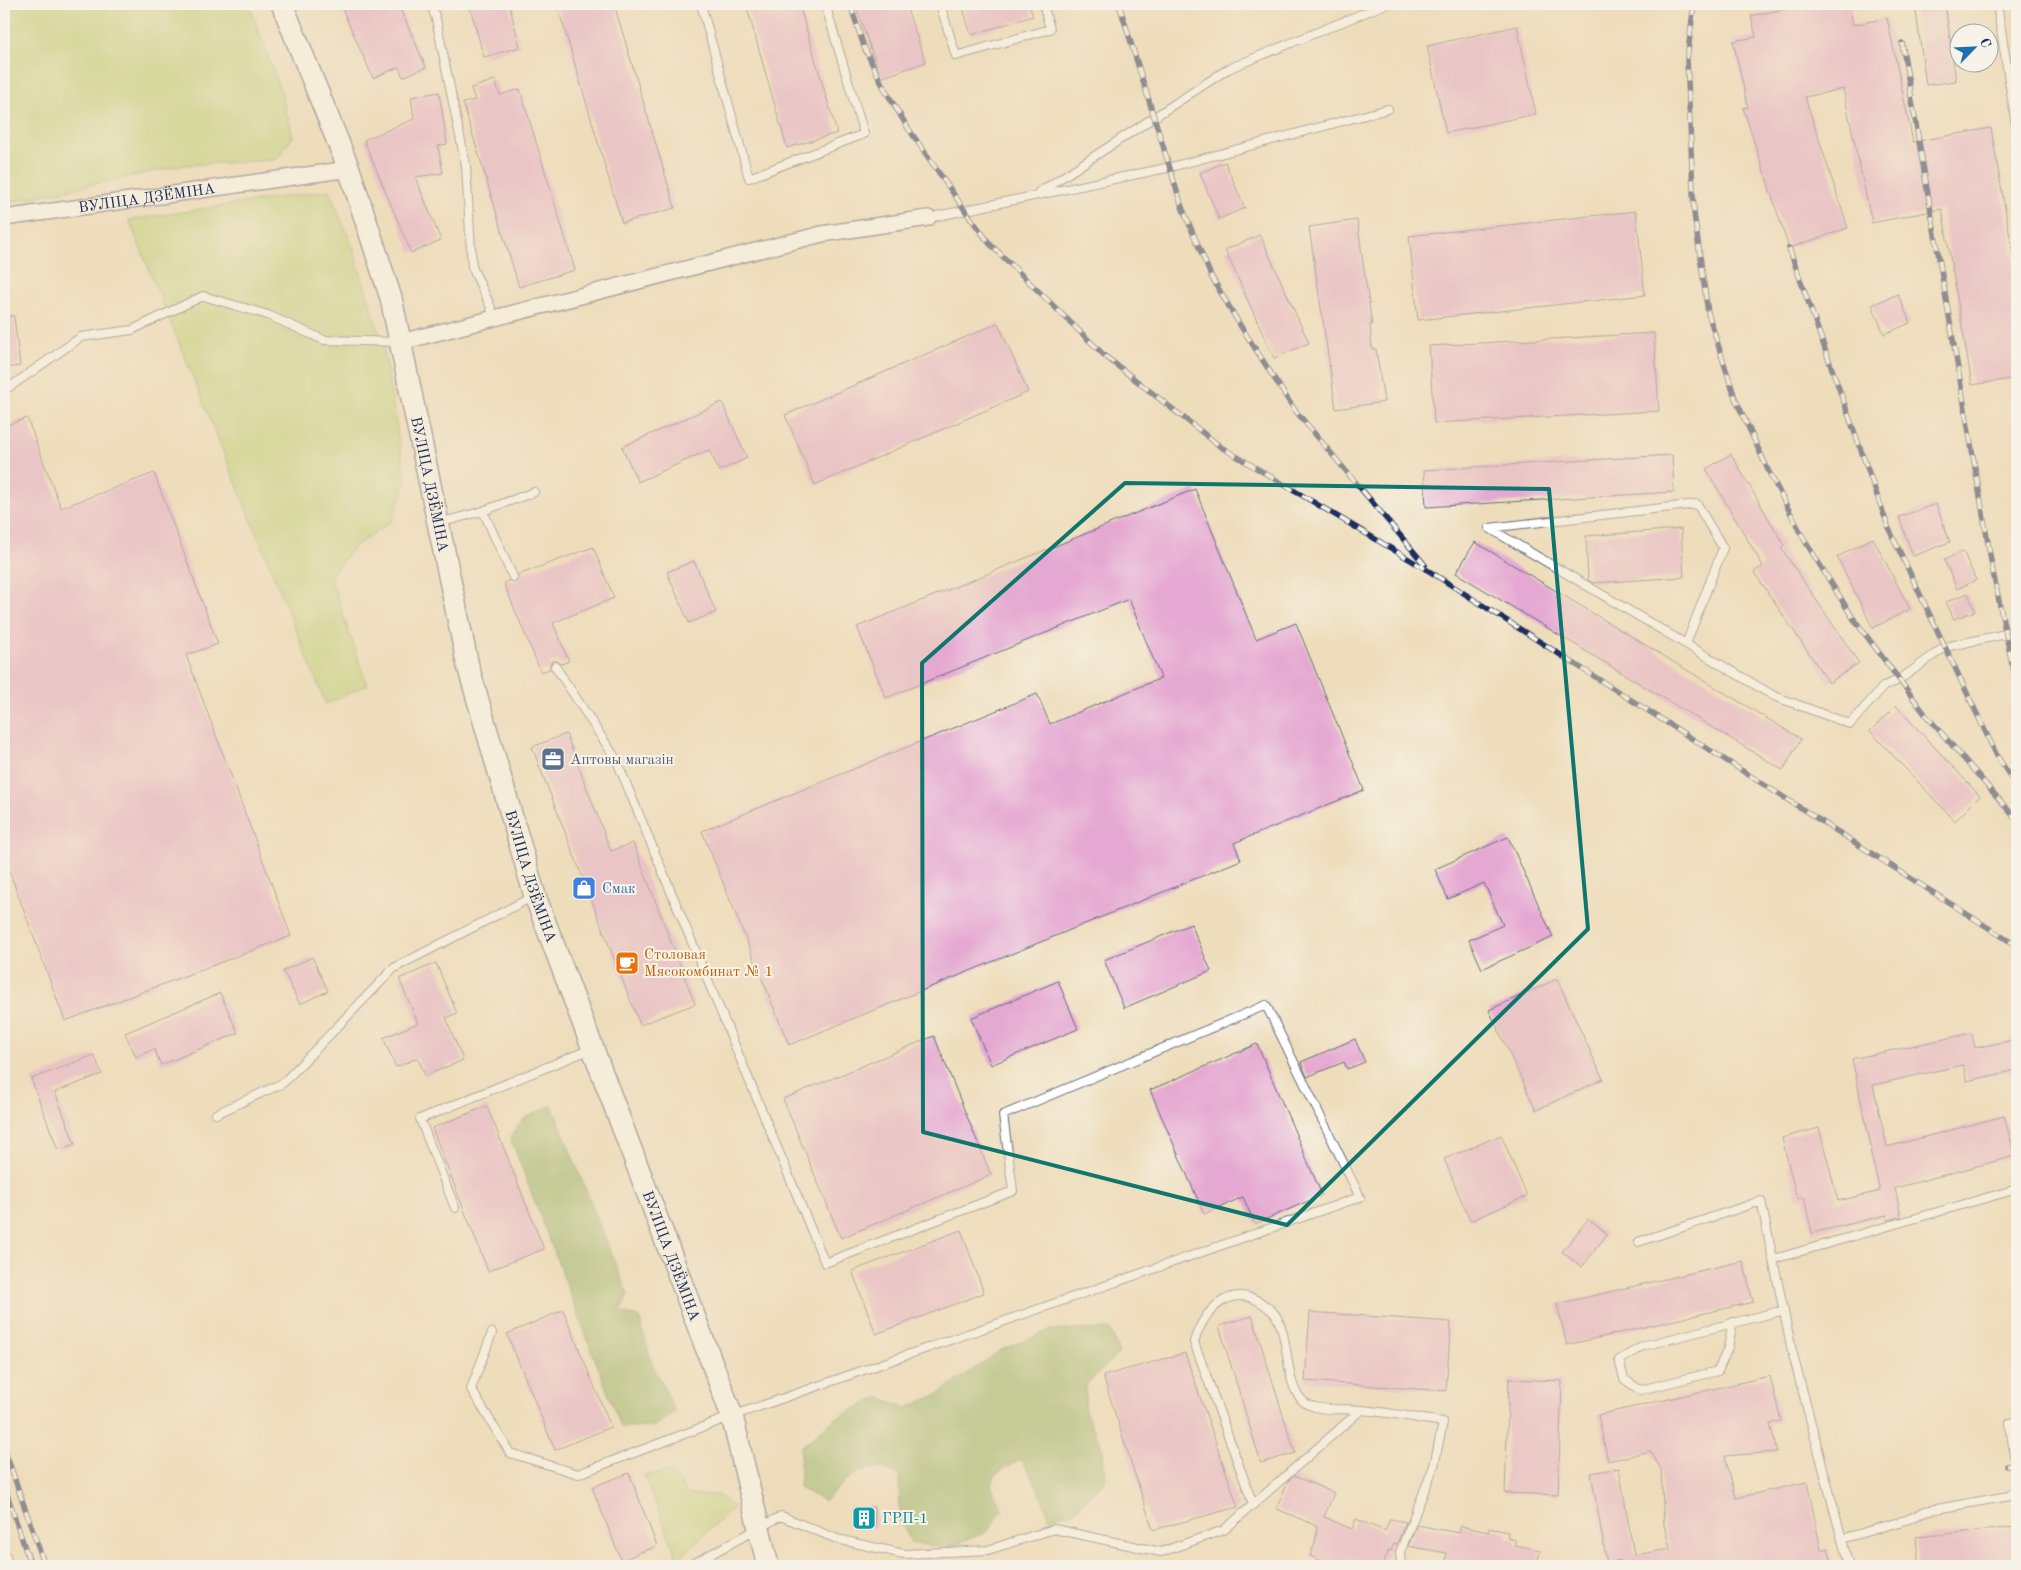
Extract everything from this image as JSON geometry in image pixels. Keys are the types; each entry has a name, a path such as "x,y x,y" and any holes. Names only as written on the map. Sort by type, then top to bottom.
{"main road":[{"name":"ВУЛІЦА ДЗЁМІНА","path":"282,4 348,169 391,298 468,666 535,896 732,1416 768,1566"}],"street":[{"name":"ВУЛІЦА ДЗЁМІНА","path":"4,218 348,169"},
{"path":"401,342 822,234 928,218"}],"lane":[{"path":"431,4 436,19 466,166 472,267 494,318"},
{"path":"701,4 749,178 864,134 825,4"},
{"path":"940,4 956,56 1050,29 1043,4"},
{"path":"1034,195 1228,69 1386,4"},
{"path":"1997,4 2017,131"},
{"path":"928,218 1171,167 1388,109"},
{"path":"4,391 81,337 132,330 203,296 268,315 324,340 401,342"},
{"path":"438,523 483,512 534,492"},
{"path":"1686,644 1723,548 1697,504 1489,528 1774,696 1850,724 1884,686 1899,680 1945,647 2006,634 2017,627"},
{"path":"483,512 513,577"},
{"path":"492,1332 471,1389 510,1453 578,1474 732,1416 1360,1198 1266,1005 1003,1115 1013,1191 825,1263 616,759 555,666"},
{"path":"216,1114 283,1083 394,968 535,896"},
{"path":"455,1208 420,1119 593,1048"},
{"path":"1774,1259 2017,1189"},
{"path":"1638,1242 1761,1201 1794,1361 1849,1566"},
{"path":"1253,1504 1194,1342 1199,1326 1217,1304 1228,1298 1247,1296 1273,1312 1280,1328 1294,1387 1302,1400 1314,1407 1361,1410 1443,1422 1434,1466 1400,1552 1401,1566"},
{"path":"1733,1322 1728,1348 1718,1371 1640,1390 1624,1379 1619,1360 1643,1346 1733,1322 1784,1310"},
{"path":"689,1566 781,1516 837,1539 904,1554 988,1550 1054,1529 1161,1552 1224,1530 1361,1410"},
{"path":"2017,1422 2010,1423 2014,1455 2017,1455"},
{"path":"1842,1539 1926,1511 2009,1496 2017,1489"},
{"path":"4,1551 9,1566"}],"highlighted area":[{"path":"1125,483 1549,489 1588,929 1287,1225 923,1132 922,663"}],"green space":[{"path":"4,4 249,4 282,95 293,137 276,160 184,165 4,203"},
{"path":"329,190 352,245 383,345 406,483 391,522 355,546 330,576 367,685 326,704 129,220"},
{"path":"552,1105 628,1295 620,1312 639,1317 651,1360 675,1412 653,1427 621,1427 510,1137 523,1119"},
{"path":"1110,1329 1119,1353 1086,1385 1085,1411 1103,1449 1105,1480 1074,1512 1050,1518 1038,1489 1021,1459 997,1473 991,1485 1002,1510 987,1532 949,1547 912,1544 900,1521 899,1475 888,1470 873,1468 857,1473 843,1483 825,1501 799,1488 801,1447 836,1418 879,1397 907,1408 938,1394 1001,1350 1050,1330"},
{"path":"673,1472 688,1495 718,1495 734,1507 678,1559 644,1475"}],"building":[{"path":"340,4 398,4 426,67 403,77 399,67 373,78"},
{"path":"469,4 509,4 520,47 484,57"},
{"path":"557,4 614,4 675,208 622,223"},
{"path":"746,4 799,4 837,133 787,148"},
{"path":"855,4 905,4 926,62 881,78"},
{"path":"962,4 1029,4 1033,16 971,35"},
{"path":"1809,4 1849,4 1853,25 1887,18 1913,142 1991,128 2017,278 2017,378 1972,385 1942,209 1872,223 1843,89 1805,97 1848,228 1789,248 1743,108 1748,107 1733,41 1756,37 1751,16"},
{"path":"1915,4 1945,4 1948,25 1948,72 1955,72 1956,81 1926,85"},
{"path":"1517,26 1536,114 1446,133 1427,46"},
{"path":"495,80 500,95 520,89 575,270 519,287 463,103 475,100 471,88"},
{"path":"439,92 447,144 438,146 443,173 415,177 441,240 411,253 364,140 414,119 411,97"},
{"path":"1225,162 1245,208 1219,219 1200,173"},
{"path":"1636,211 1645,295 1418,320 1409,236"},
{"path":"1357,220 1372,325 1370,325 1372,349 1376,349 1384,402 1336,409 1309,227"},
{"path":"1260,235 1309,343 1274,358 1225,250"},
{"path":"1898,294 1910,323 1884,334 1872,305"},
{"path":"4,316 14,316 20,366 4,368"},
{"path":"998,323 1028,392 815,485 785,415"},
{"path":"1654,333 1659,411 1434,423 1429,346"},
{"path":"722,402 747,458 719,471 709,450 638,482 622,447"},
{"path":"27,418 61,508 154,473 218,644 186,655 291,936 65,1021 4,857 4,426"},
{"path":"1731,454 1784,545 1781,548 1859,663 1829,683 1754,572 1763,566 1706,469"},
{"path":"1672,455 1674,492 1426,507 1424,470"},
{"path":"1195,489 1256,639 1296,623 1364,790 1234,843 1241,860 789,1045 702,831 1037,694 1050,724 1161,678 1129,599 886,698 857,627"},
{"path":"1936,504 1950,542 1913,556 1899,517"},
{"path":"1681,529 1684,577 1593,583 1588,580 1586,536"},
{"path":"1873,538 1910,609 1873,628 1837,557"},
{"path":"1475,542 1801,739 1783,770 1456,573"},
{"path":"593,547 614,598 553,623 569,661 561,664 557,661 552,661 550,669 541,672 504,584 509,580 516,582 518,575"},
{"path":"1963,551 1976,580 1957,589 1944,560"},
{"path":"694,561 716,612 689,623 667,572"},
{"path":"1968,593 1975,611 1954,619 1946,602"},
{"path":"1896,706 1980,796 1955,821 1870,731"},
{"path":"566,734 611,851 633,843 695,1004 640,1025 532,747"},
{"path":"1508,837 1553,937 1482,969 1469,940 1503,925 1484,883 1448,899 1435,869"},
{"path":"1191,924 1211,971 1124,1008 1104,960"},
{"path":"312,957 328,991 300,1004 283,971"},
{"path":"436,963 457,1013 446,1018 463,1060 425,1076 418,1058 396,1067 383,1038 418,1023 399,979"},
{"path":"1557,979 1603,1079 1536,1110 1489,1010"},
{"path":"1058,981 1078,1029 991,1065 971,1018"},
{"path":"220,993 238,1033 161,1065 154,1049 136,1057 125,1033"},
{"path":"1972,1033 1975,1048 2017,1039 2017,1070 1967,1081 1963,1065 1873,1085 1887,1147 2004,1116 2015,1156 1895,1188 1901,1217 1888,1220 1887,1215 1812,1233 1804,1197 1797,1199 1782,1138 1819,1128 1838,1201 1880,1191 1852,1059"},
{"path":"934,1036 991,1175 841,1238 783,1099"},
{"path":"1355,1039 1365,1062 1347,1069 1344,1062 1307,1077 1301,1062"},
{"path":"1257,1044 1322,1195 1255,1224 1243,1197 1204,1214 1150,1090"},
{"path":"94,1055 102,1074 55,1092 75,1144 58,1150 31,1079"},
{"path":"487,1106 544,1249 488,1271 432,1128"},
{"path":"1501,1135 1527,1196 1470,1221 1444,1159"},
{"path":"1588,1219 1607,1234 1582,1267 1562,1252"},
{"path":"961,1230 984,1293 876,1334 852,1271"},
{"path":"1743,1261 1753,1302 1567,1345 1557,1304"},
{"path":"563,1310 611,1427 555,1450 507,1334"},
{"path":"1310,1312 1451,1322 1446,1391 1305,1381"},
{"path":"1252,1316 1295,1453 1261,1463 1219,1326"},
{"path":"1185,1353 1238,1507 1153,1530 1103,1376"},
{"path":"1770,1376 1781,1421 1770,1424 1777,1452 1725,1456 1736,1498 1807,1482 1821,1550 1828,1548 1833,1566 1620,1566 1620,1560 1607,1563 1591,1473 1619,1468 1634,1555 1670,1549 1664,1525 1661,1470 1651,1451 1608,1461 1598,1415"},
{"path":"1509,1379 1562,1381 1558,1495 1505,1493"},
{"path":"629,1473 657,1546 621,1560 592,1487"},
{"path":"1294,1476 1334,1493 1324,1517 1352,1529 1356,1519 1385,1531 1390,1519 1406,1522 1397,1544 1394,1543 1391,1551 1389,1550 1382,1566 1363,1566 1351,1561 1349,1566 1334,1566 1310,1556 1315,1543 1317,1526 1277,1509 1288,1481"},
{"name":"ГРП-1","path":"874,1507 876,1527 854,1528 853,1508"},
{"path":"1417,1525 1459,1533 1461,1526 1488,1532 1489,1528 1508,1532 1507,1538 1515,1540 1515,1545 1540,1550 1537,1566 1445,1566 1447,1553 1408,1546"},
{"path":"2017,1527 2017,1566 1919,1566 1916,1537"}],"railway":[{"path":"850,4 864,47 884,88 908,128 964,209 990,244 1105,356 1221,447 1429,571 2017,946"},
{"path":"1119,4 1182,207 1211,276 1294,409 1425,565"},
{"path":"1694,4 1687,59 1694,213 1708,313 1735,398 1768,470 1805,541 1853,618 1925,714 2017,820"},
{"path":"1902,43 1993,572 2017,680"},
{"path":"1789,248 1889,529 1997,756 2017,787"},
{"path":"4,1448 45,1566"},
{"path":"2007,1466 2017,1465"},
{"path":"4,1485 31,1566"}],"place":[{"name":"Аптовы магазін","path":"553,759"},
{"name":"Смак","path":"584,888"},
{"name":"Столовая Мясокомбинат № 1","path":"627,963"},
{"name":"ГРП-1","path":"864,1518"}]}
